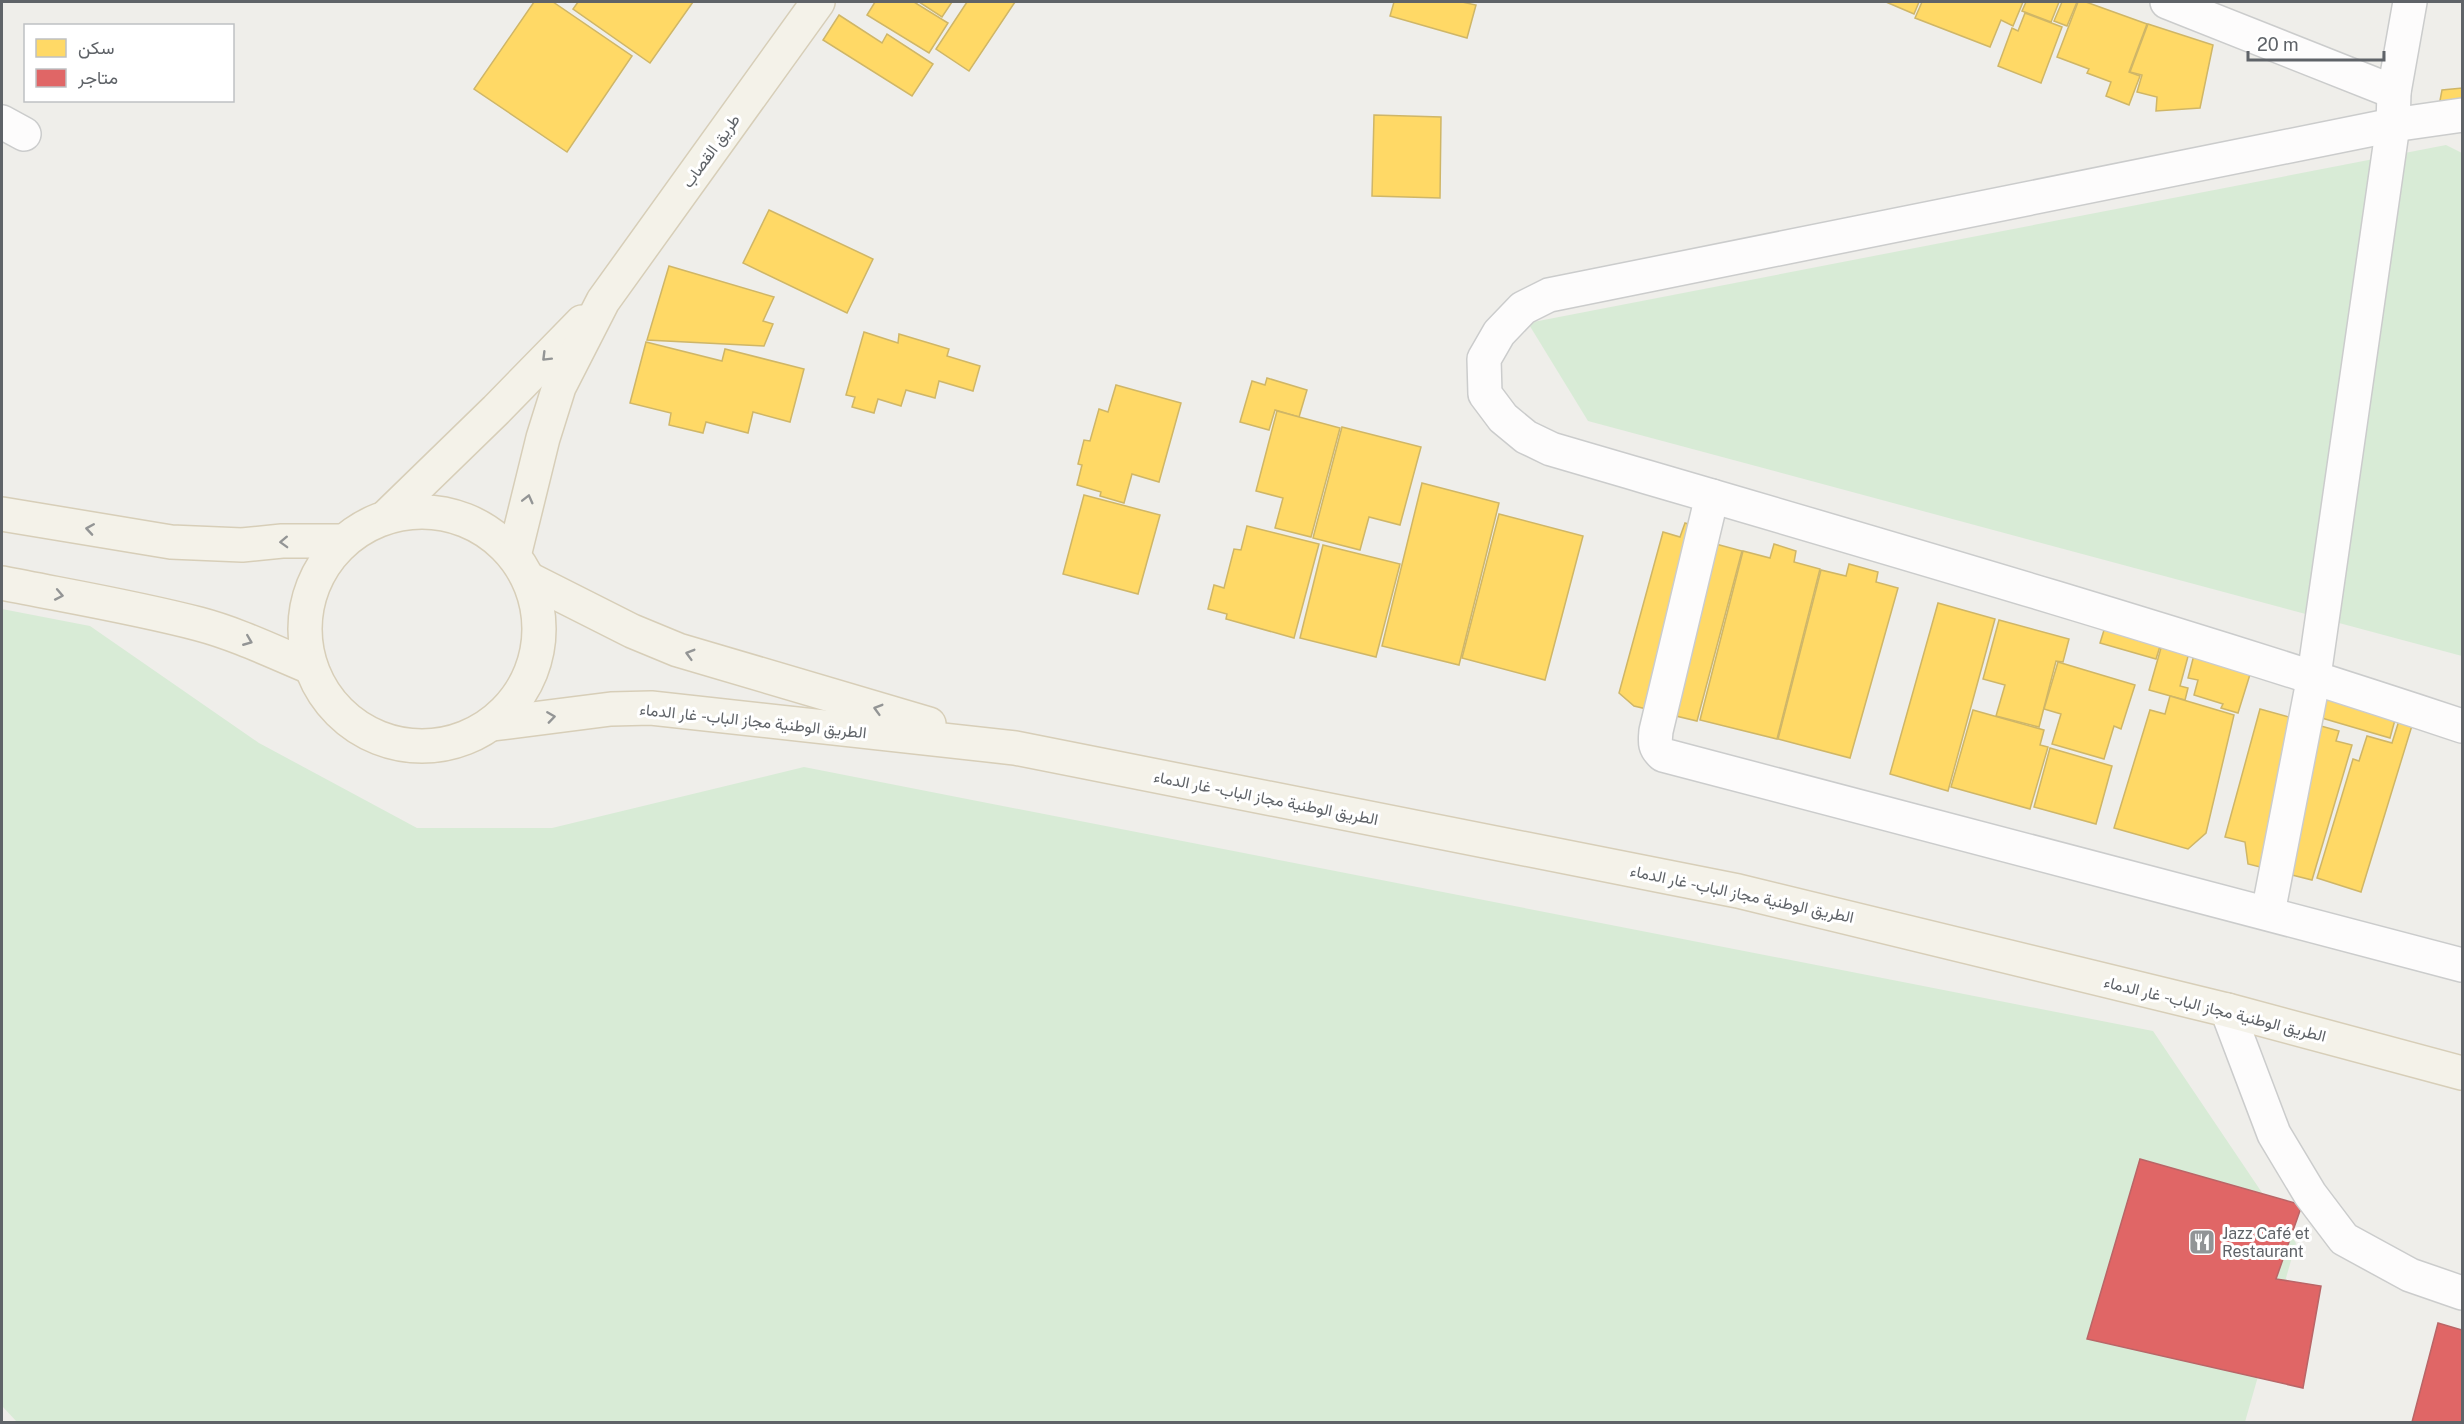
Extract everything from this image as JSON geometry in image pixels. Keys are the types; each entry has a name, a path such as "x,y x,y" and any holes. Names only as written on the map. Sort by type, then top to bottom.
{"main road":[{"name":"طريق القصاب","path":"388,515 603,301 819,2"},
{"name":"طريق القصاب","path":"521,567 543,438 559,387 603,301"},
{"name":"الطريق الوطنية مجاز الباب - غار الدماء","path":"388,515 434,512 478,526 521,567 632,630 678,650 1014,748"},
{"path":"2,514 171,542 230,545 342,541"},
{"path":"388,515 364,526 342,541 315,578 303,622 310,667 327,699 354,726 387,742 423,747 460,741 493,724 521,695 536,658 539,618 521,567"},
{"path":"2,584 142,611 201,625 241,638 310,667"},
{"name":"الطريق الوطنية مجاز الباب - غار الدماء","path":"493,724 611,709 651,708 1014,748 1738,891 2227,1010 2463,1073"}],"street":[{"path":"2167,2 2394,92"},
{"path":"2268,913 2314,676 2393,125 2394,92 2410,2"},
{"path":"2463,115 2393,125 1549,295 1522,308 1499,333 1484,359 1485,394 1503,418 1526,437 1551,448 2314,676 2463,726"},
{"path":"1713,496 1656,731 1654,742 1656,750 1663,755 2061,862 2268,913 2463,965"},
{"path":"2227,1010 2274,1134 2310,1194 2344,1239 2410,1275 2463,1293"}],"green space":[{"path":"2446,145 2462,153 2462,656 1588,421 1528,323"},
{"path":"2,609 90,626 259,743 417,828 552,828 804,767 2153,1031 2296,1243 2245,1422 17,1422 2,1406"}],"building: سكن":[{"path":"534,2 553,2 632,56 567,152 474,89"},
{"path":"578,2 693,2 650,63 573,9"},
{"path":"875,2 914,2 948,23 929,53 867,15"},
{"path":"919,2 952,2 942,17"},
{"path":"967,2 1015,2 969,71 936,49"},
{"path":"1394,2 1462,2 1476,5 1467,38 1390,16"},
{"path":"1886,2 1919,2 1914,14"},
{"path":"1922,2 2023,2 2013,26 2001,20 1990,47 1915,18"},
{"path":"2026,2 2059,2 2051,22 2022,11"},
{"path":"2062,2 2077,2 2067,26 2054,21"},
{"path":"2078,2 2086,2 2147,24 2129,72 2140,76 2129,105 2106,96 2111,82 2087,73 2089,69 2057,57"},
{"path":"2025,13 2062,27 2041,83 1998,66 2012,28 2018,31"},
{"path":"839,15 882,43 887,34 933,64 912,96 823,40"},
{"path":"2148,24 2213,45 2200,108 2156,111 2157,97 2137,92 2142,75 2130,72"},
{"path":"2462,88 2462,123 2438,111 2442,90"},
{"path":"1374,115 1441,117 1440,198 1372,196"},
{"path":"769,210 873,259 847,313 743,263"},
{"path":"669,266 774,297 763,321 773,324 764,346 647,340"},
{"path":"864,332 898,343 899,334 949,349 947,356 980,366 973,391 939,381 935,398 906,390 901,406 878,399 874,413 852,407 855,397 846,395"},
{"path":"646,342 722,361 725,349 804,369 790,422 753,412 748,433 706,422 703,433 669,425 671,413 630,403"},
{"path":"1267,378 1307,390 1299,417 1275,410 1269,430 1240,422 1252,381 1265,385"},
{"path":"1116,385 1181,403 1159,482 1132,474 1124,503 1100,496 1101,492 1077,485 1082,465 1078,464 1084,440 1090,441 1099,409 1108,412"},
{"path":"1277,411 1340,428 1311,537 1275,528 1283,498 1256,491"},
{"path":"1342,427 1421,447 1400,525 1369,517 1360,550 1313,538"},
{"path":"1422,483 1499,503 1459,665 1382,646"},
{"path":"1084,495 1160,515 1138,594 1063,574"},
{"path":"1499,514 1583,536 1545,680 1462,658"},
{"path":"1685,523 1715,532 1712,543 1742,551 1697,721 1634,706 1619,693 1663,532 1680,537"},
{"path":"1247,526 1319,544 1294,638 1226,619 1227,614 1208,609 1214,585 1224,588 1234,549 1241,550"},
{"path":"1774,544 1796,551 1794,562 1820,569 1777,739 1700,720 1743,551 1770,558"},
{"path":"1323,545 1400,564 1376,657 1300,638"},
{"path":"1849,564 1878,572 1876,582 1898,588 1850,758 1778,739 1821,570 1846,576"},
{"path":"1938,603 1995,619 1948,791 1890,774"},
{"path":"1999,620 2069,639 2063,662 2056,661 2039,727 1996,716 2005,685 1983,679"},
{"path":"2105,627 2161,643 2156,659 2100,643"},
{"path":"2163,641 2190,649 2180,686 2188,688 2185,700 2149,690"},
{"path":"2195,651 2252,668 2238,713 2221,708 2223,704 2194,695 2198,680 2188,678"},
{"path":"2058,662 2135,685 2121,729 2114,726 2104,759 2052,744 2061,714 2044,709"},
{"path":"2300,680 2398,709 2390,738 2291,709"},
{"path":"2170,696 2234,715 2206,833 2188,849 2114,828 2150,710 2165,714"},
{"path":"2260,709 2339,731 2336,741 2352,745 2312,880 2248,864 2245,842 2225,837"},
{"path":"1973,710 2044,730 2040,745 2048,747 2030,809 1951,787"},
{"path":"2401,714 2414,719 2361,892 2317,878 2353,759 2359,761 2367,736 2392,743"},
{"path":"2050,748 2112,766 2096,824 2034,807"}],"building: متاجر":[{"name":"Jazz Café et Restaurant","path":"2140,1159 2302,1205 2276,1279 2321,1286 2303,1388 2087,1339"},
{"path":"2438,1323 2462,1330 2462,1422 2412,1422"}],"place":[{"name":"Jazz Café et Restaurant","path":"2202,1242"}]}
